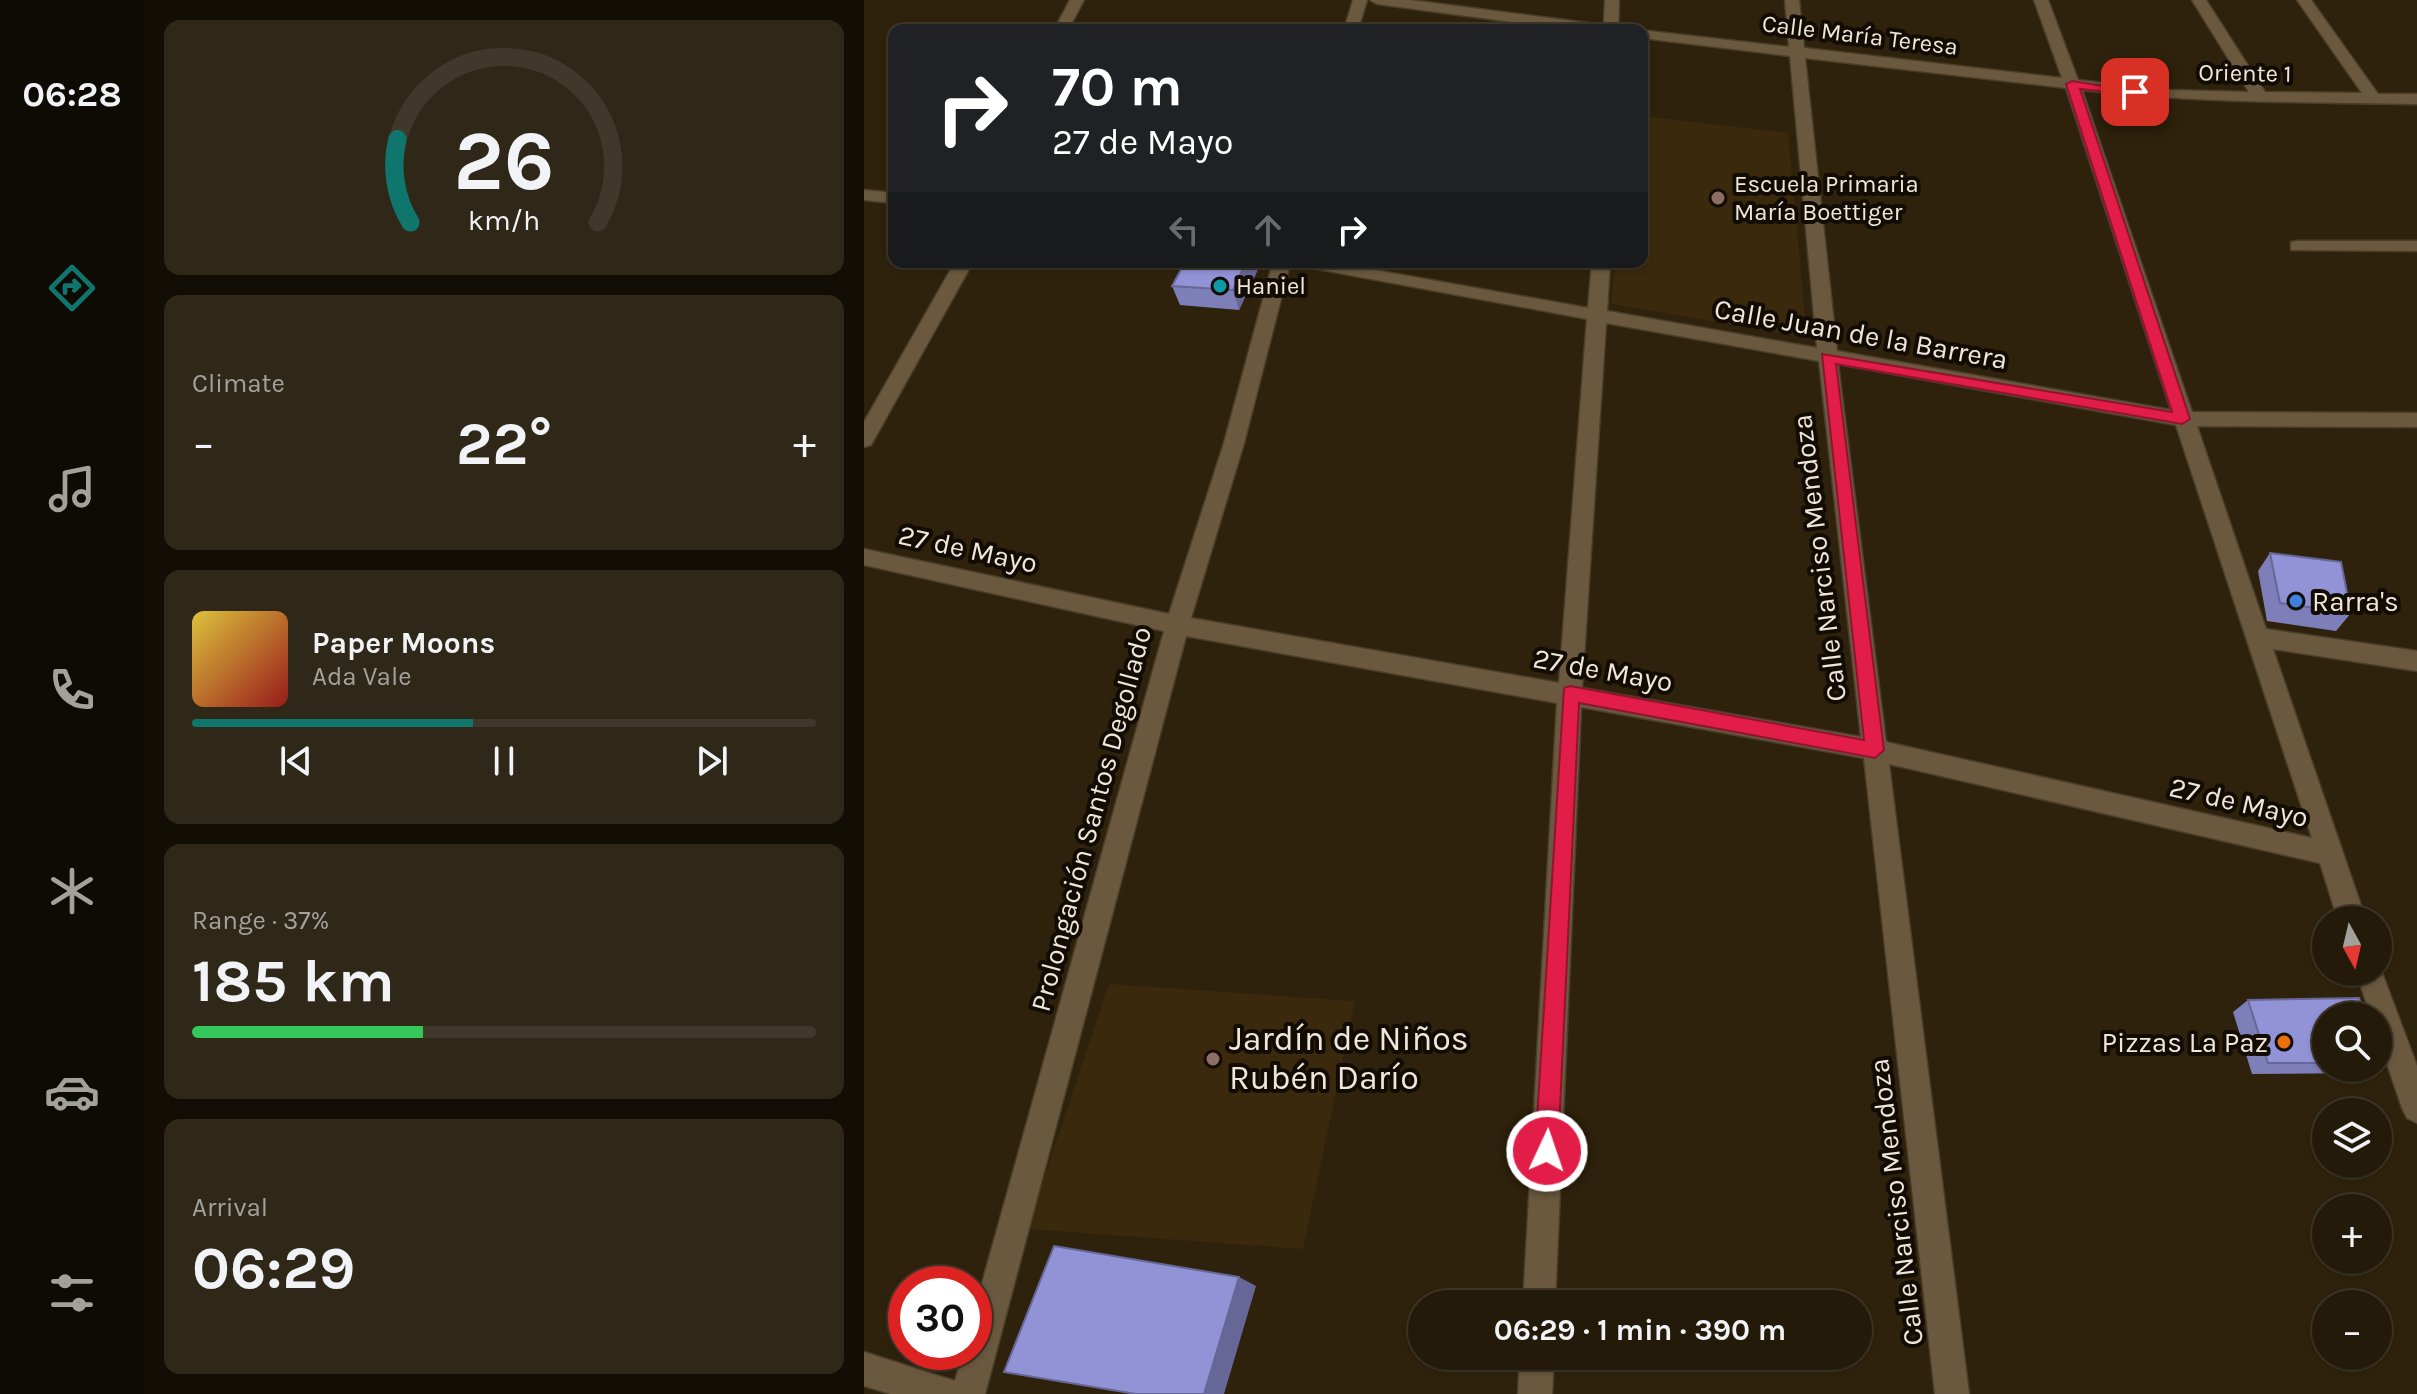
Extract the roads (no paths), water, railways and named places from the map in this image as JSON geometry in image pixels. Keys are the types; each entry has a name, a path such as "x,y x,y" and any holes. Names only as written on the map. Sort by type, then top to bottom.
{"street":[{"path":"1064,24 1077,0"},
{"path":"1353,24 1360,0"},
{"path":"1377,0 1562,24"},
{"path":"1609,24 1612,0"},
{"name":"Calle Narciso Mendoza","path":"1792,0 1828,358 1952,1394"},
{"path":"2041,0 2072,84 2347,906"},
{"path":"2199,0 2261,98"},
{"path":"2304,0 2373,98"},
{"name":"Calle María Teresa","path":"1648,35 2072,84"},
{"name":"Oriente 1","path":"2072,84 2166,95 2417,99"},
{"path":"864,195 888,197"},
{"path":"2297,246 2417,246"},
{"path":"864,440 961,268"},
{"name":"Prolongación Santos Degollado","path":"968,1394 1177,625 1234,443 1280,268"},
{"name":"Calle Juan de la Barrera","path":"1331,268 2182,419 2417,420"},
{"path":"1540,1290 1570,693 1601,268"},
{"name":"27 de Mayo","path":"864,557 1177,625 1875,750 2330,854"},
{"path":"2257,637 2417,661"},
{"path":"2375,986 2417,1108"},
{"path":"864,1369 945,1394"},
{"path":"1535,1394 1536,1370"}],"place":[{"name":"Escuela Primaria María Boettiger","path":"1718,198"},
{"name":"Haniel","path":"1220,286"},
{"name":"Rarra's","path":"2296,601"},
{"name":"Pizzas La Paz","path":"2284,1042"},
{"name":"Jardín de Niños Rubén Darío","path":"1213,1059"}]}
